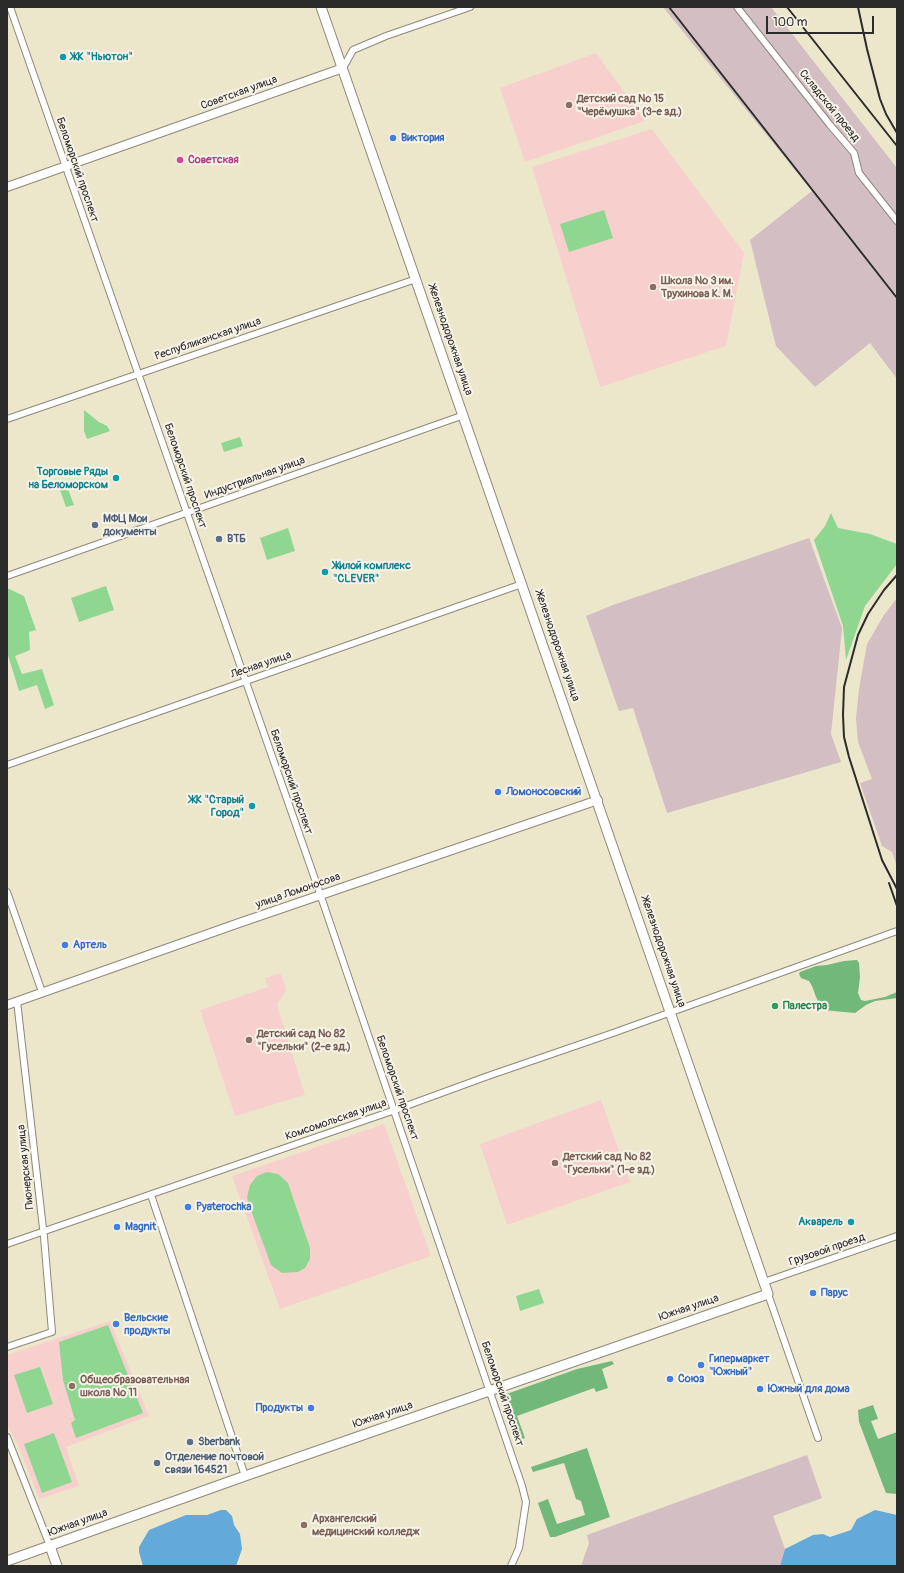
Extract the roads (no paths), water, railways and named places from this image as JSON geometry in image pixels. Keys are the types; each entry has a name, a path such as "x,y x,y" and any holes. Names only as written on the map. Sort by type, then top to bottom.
{"main road":[{"name":"Железнодорожная улица","path":"321,7 598,800 768,1294"},
{"name":"Южная улица","path":"7,1560 768,1294"},
{"path":"50,1546 57,1566"}],"street":[{"name":"Беломорский проспект","path":"10,7 395,1110 522,1486 526,1502 519,1548 510,1566"},
{"path":"343,68 353,50 386,36 470,7"},
{"name":"Складской проезд","path":"737,7 830,125 854,153 860,173 897,221"},
{"name":"Советская улица","path":"7,187 343,68"},
{"name":"Республиканская улица","path":"7,419 416,278"},
{"name":"Индустриальная улица","path":"7,576 464,415"},
{"name":"Лесная улица","path":"7,765 522,584"},
{"name":"улица Ломоносова","path":"7,1005 598,800"},
{"path":"7,892 42,992"},
{"name":"Комсомольская улица","path":"7,1244 395,1110 897,931"},
{"name":"Пионерская улица","path":"7,1348 52,1332 43,1231 17,1001"},
{"path":"151,1195 245,1476"},
{"name":"Грузовой проезд","path":"764,1282 897,1236"},
{"path":"768,1294 818,1438"},
{"path":"7,1437 50,1546"}],"water":[{"path":"221,1510 226,1510 232,1516 234,1525 240,1534 242,1549 236,1566 143,1566 139,1547 149,1530 186,1515 207,1515"},
{"path":"875,1510 897,1515 897,1566 780,1566 785,1549 813,1535 823,1534 830,1537 851,1530 857,1519"}],"railway":[{"path":"669,7 897,298"},
{"path":"787,7 897,146"},
{"path":"858,7 880,99 886,114 897,133"},
{"path":"897,575 884,590 868,614 858,635 844,687 843,715 844,737 849,757 882,860 897,889"},
{"path":"889,883 897,906"}],"place":[{"name":"ЖК \"Ньютон\"","path":"63,57"},
{"name":"Детский сад № 15 \"Черёмушка\" (3-е зд.)","path":"569,105"},
{"name":"Виктория","path":"393,138"},
{"name":"Советская","path":"180,160"},
{"name":"Школа № 3 им. Трухинова К. М.","path":"653,287"},
{"name":"Торговые Ряды на Беломорском","path":"116,478"},
{"name":"МФЦ Мои документы","path":"95,525"},
{"name":"ВТБ","path":"219,539"},
{"name":"Жилой комплекс \"СLEVER\"","path":"325,572"},
{"name":"Ломоносовский","path":"498,792"},
{"name":"ЖК \"Старый Город\"","path":"252,806"},
{"name":"Артель","path":"65,945"},
{"name":"Палестра","path":"775,1006"},
{"name":"Детский сад № 82 \"Гусельки\" (2-е зд.)","path":"249,1040"},
{"name":"Детский сад № 82 \"Гусельки\" (1-е зд.)","path":"555,1163"},
{"name":"Pyaterochka","path":"188,1207"},
{"name":"Акварель","path":"851,1222"},
{"name":"Magnit","path":"117,1227"},
{"name":"Парус","path":"813,1293"},
{"name":"Вельские продукты","path":"116,1324"},
{"name":"Гипермаркет \"Южный\"","path":"701,1365"},
{"name":"Союз","path":"670,1379"},
{"name":"Общеобразовательная школа № 11","path":"72,1386"},
{"name":"Южный для дома","path":"760,1389"},
{"name":"Продукты","path":"311,1408"},
{"name":"Sberbank","path":"190,1442"},
{"name":"Отделение почтовой связи 164521","path":"157,1463"},
{"name":"Архангелский медицинский колледж","path":"304,1525"}]}
